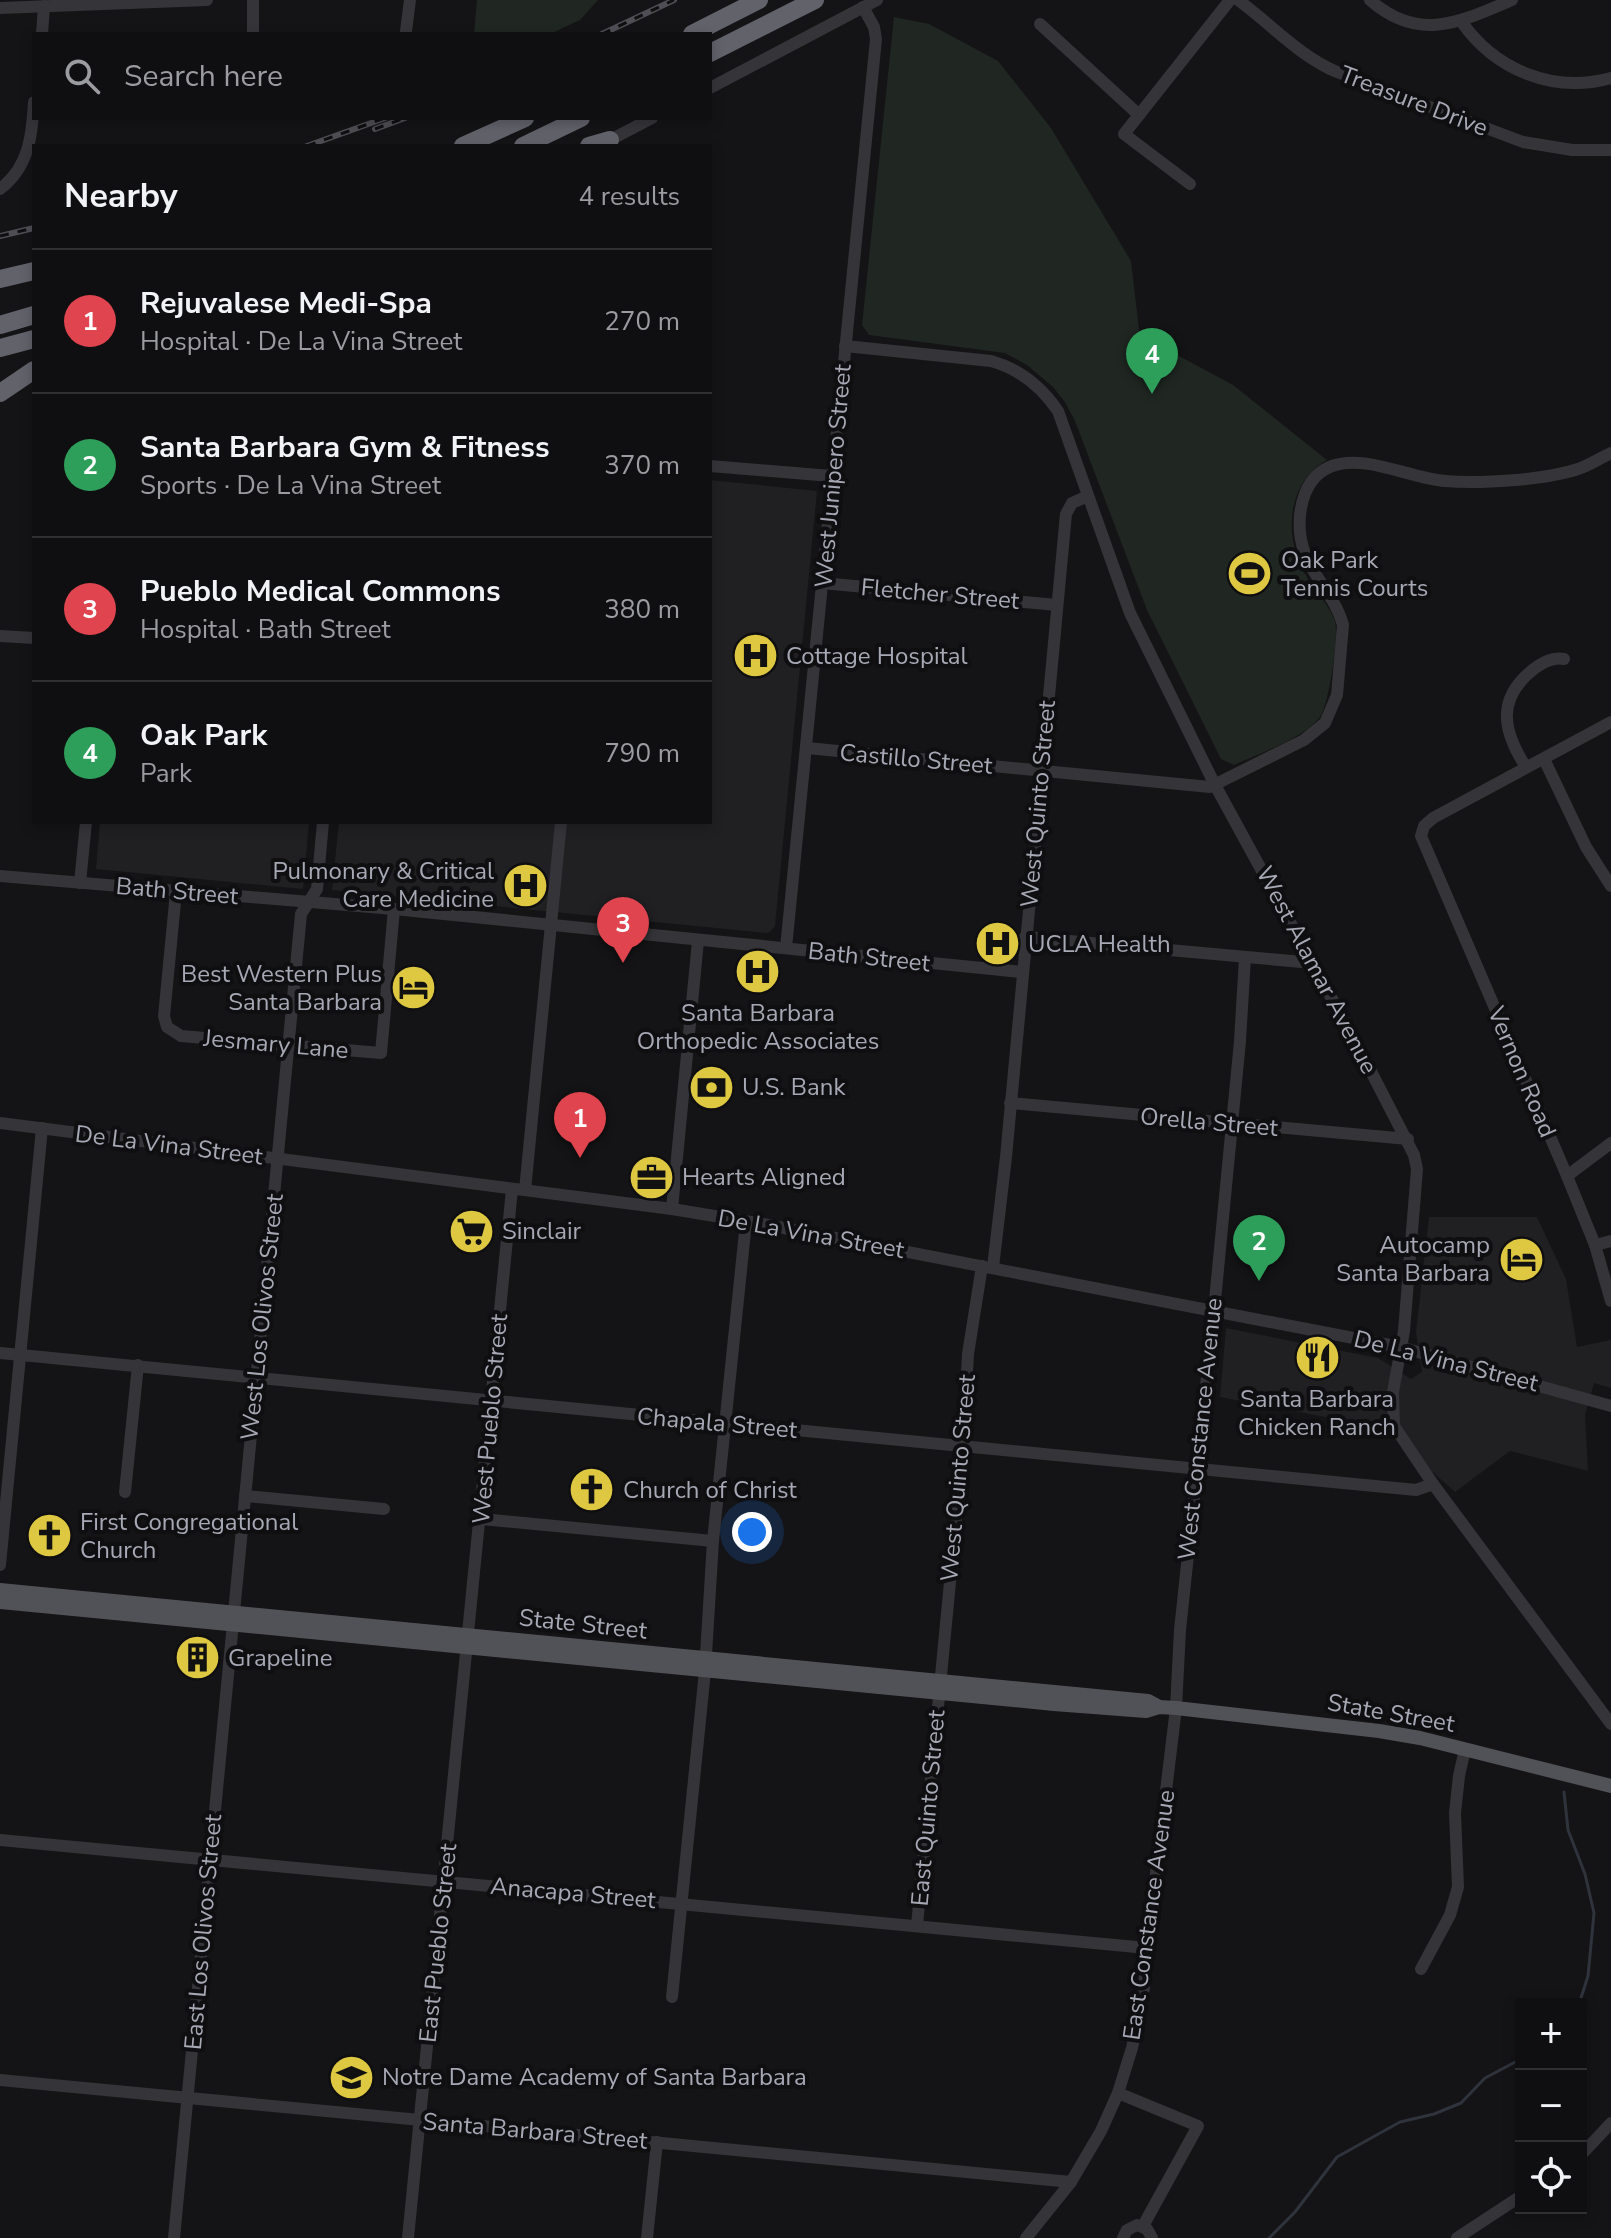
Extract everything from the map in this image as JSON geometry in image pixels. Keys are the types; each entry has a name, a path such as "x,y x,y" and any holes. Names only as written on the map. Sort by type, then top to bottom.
{"highway":[{"path":"696,32 759,0"},
{"path":"712,52 815,0"},
{"path":"467,144 521,120"},
{"path":"527,144 577,120"},
{"path":"0,279 32,271"},
{"path":"0,325 32,316"},
{"path":"0,348 32,340"},
{"path":"0,393 32,371"}],"main road":[{"name":"State Street","path":"0,1590 232,1618 939,1686 1146,1711 1159,1707 1176,1708 1339,1725 1420,1738 1611,1786"},
{"name":"State Street","path":"0,1602 232,1618"}],"street":[{"path":"0,8 207,0"},
{"path":"253,0 253,32"},
{"path":"406,31 410,0"},
{"path":"712,87 877,0"},
{"path":"1190,184 1124,134 1230,0"},
{"name":"Treasure Drive","path":"1238,0 1284,38 1337,72 1523,142 1572,150 1611,150"},
{"path":"1370,0 1392,16 1409,23 1440,25 1461,21 1512,0"},
{"path":"42,32 44,6"},
{"name":"West Junipero Street","path":"786,948 876,39 874,27 863,7"},
{"path":"1461,21 1492,55 1531,76 1569,84 1611,78"},
{"path":"1040,24 1139,115"},
{"path":"0,189 12,178 25,158 31,142 33,120"},
{"path":"610,143 649,120"},
{"name":"West Alamar Avenue","path":"845,346 991,361 1020,372 1039,387 1058,411 1130,613 1215,785 1408,1139 1417,1169 1393,1392 1394,1426 1433,1484 1611,1724"},
{"path":"1215,785 1304,740 1325,723 1334,707 1343,625 1339,612 1310,569 1300,531 1305,492 1318,474 1330,467 1357,462 1425,479 1501,480 1558,474 1611,453"},
{"path":"712,466 831,476"},
{"name":"West Quinto Street","path":"939,1686 963,1447 968,1354 987,1266 1010,1103 1066,514 1072,503 1088,496"},
{"name":"Fletcher Street","path":"822,583 1057,605"},
{"path":"0,636 32,638"},
{"path":"1564,659 1545,662 1524,676 1507,704 1506,721 1510,738 1526,767 1611,722"},
{"name":"Castillo Street","path":"807,748 1204,788 1215,785"},
{"path":"1544,759 1586,847 1611,886"},
{"name":"Vernon Road","path":"1526,767 1427,822 1421,836 1567,1176 1595,1245 1611,1301"},
{"path":"80,883 86,824"},
{"name":"West Los Olivos Street","path":"232,1618 301,914 317,889 323,824"},
{"name":"West Pueblo Street","path":"469,1642 491,1401 561,824"},
{"name":"Bath Street","path":"0,876 394,909 1022,972"},
{"name":"Jesmary Lane","path":"176,892 164,1016 167,1027 181,1036 289,1047 381,1053 394,909"},
{"path":"1025,937 1313,963"},
{"path":"672,1209 698,941"},
{"name":"West Constance Avenue","path":"1176,1708 1180,1630 1214,1311 1245,958"},
{"name":"Orella Street","path":"1010,1103 1408,1139"},
{"name":"De La Vina Street","path":"0,1123 672,1209 987,1266 1400,1347 1606,1404"},
{"path":"0,1565 42,1128"},
{"path":"1567,1176 1611,1143"},
{"path":"672,1997 705,1665 724,1424 746,1222"},
{"path":"1595,1245 1611,1241"},
{"name":"Chapala Street","path":"0,1353 1416,1490 1433,1484"},
{"path":"125,1492 138,1365"},
{"path":"245,1496 384,1509"},
{"path":"481,1519 713,1541"},
{"name":"East Los Olivos Street","path":"174,2238 232,1618"},
{"name":"East Pueblo Street","path":"408,2238 469,1642"},
{"name":"East Quinto Street","path":"917,1925 939,1686"},
{"name":"East Constance Avenue","path":"1026,2238 1071,2182 1101,2131 1118,2093 1139,2018 1176,1708"},
{"path":"1421,1969 1456,1898 1459,1868 1456,1799 1465,1749"},
{"name":"Anacapa Street","path":"0,1840 1147,1948"},
{"name":"Santa Barbara Street","path":"0,2080 1071,2182"},
{"path":"1118,2093 1198,2126 1143,2226"},
{"path":"1587,2149 1611,2123"},
{"path":"647,2238 657,2142"},
{"path":"1457,2238 1515,2200"},
{"path":"1123,2238 1129,2228 1143,2226 1152,2238"}],"shaded area":[{"path":"477,0 598,0 580,20 554,32 474,32"},
{"path":"894,17 929,24 998,61 1051,128 1131,261 1140,338 1233,385 1327,460 1304,482 1293,511 1292,527 1298,559 1335,621 1334,655 1327,699 1320,717 1292,739 1234,765 1221,759 1147,610 1075,421 1053,387 1027,365 1005,353 869,335 862,325"},
{"name":"Cottage Hospital","path":"712,480 817,491 775,926 771,931 332,890 339,824 712,824"},
{"path":"100,824 309,824 303,889 96,869"},
{"path":"1429,1217 1537,1217 1566,1279 1577,1347 1611,1340 1611,1388 1594,1383 1585,1415 1588,1471 1510,1451 1455,1492 1383,1428 1220,1397 1226,1328 1378,1358 1411,1379 1422,1372 1416,1332"}],"waterway":[{"path":"1564,1792 1568,1830 1585,1874 1594,1913 1588,1976 1581,1998"},
{"path":"1269,2238 1295,2212 1337,2157 1400,2122 1434,2114 1461,2103 1485,2078 1515,2062"}],"railway":[{"path":"606,32 674,0"},
{"path":"313,144 379,120"},
{"path":"375,129 400,120"},
{"path":"0,236 32,228"}],"place":[{"name":"Oak Park","path":"1152,394"},
{"name":"Oak Park Tennis Courts","path":"1250,574"},
{"name":"Cottage Hospital","path":"755,656"},
{"name":"Pulmonary & Critical Care Medicine","path":"525,885"},
{"name":"UCLA Health","path":"997,944"},
{"name":"Pueblo Medical Commons","path":"623,963"},
{"name":"Santa Barbara Orthopedic Associates","path":"758,971"},
{"name":"Best Western Plus Santa Barbara","path":"413,988"},
{"name":"U.S. Bank","path":"711,1087"},
{"name":"Rejuvalese Medi-Spa","path":"580,1158"},
{"name":"Hearts Aligned","path":"651,1177"},
{"name":"Sinclair","path":"471,1231"},
{"name":"Autocamp Santa Barbara","path":"1521,1259"},
{"name":"Santa Barbara Gym & Fitness","path":"1259,1281"},
{"name":"Santa Barbara Chicken Ranch","path":"1317,1357"},
{"name":"Church of Christ","path":"592,1490"},
{"name":"First Congregational Church","path":"49,1536"},
{"name":"Grapeline","path":"197,1658"},
{"name":"Notre Dame Academy of Santa Barbara","path":"351,2077"}]}
